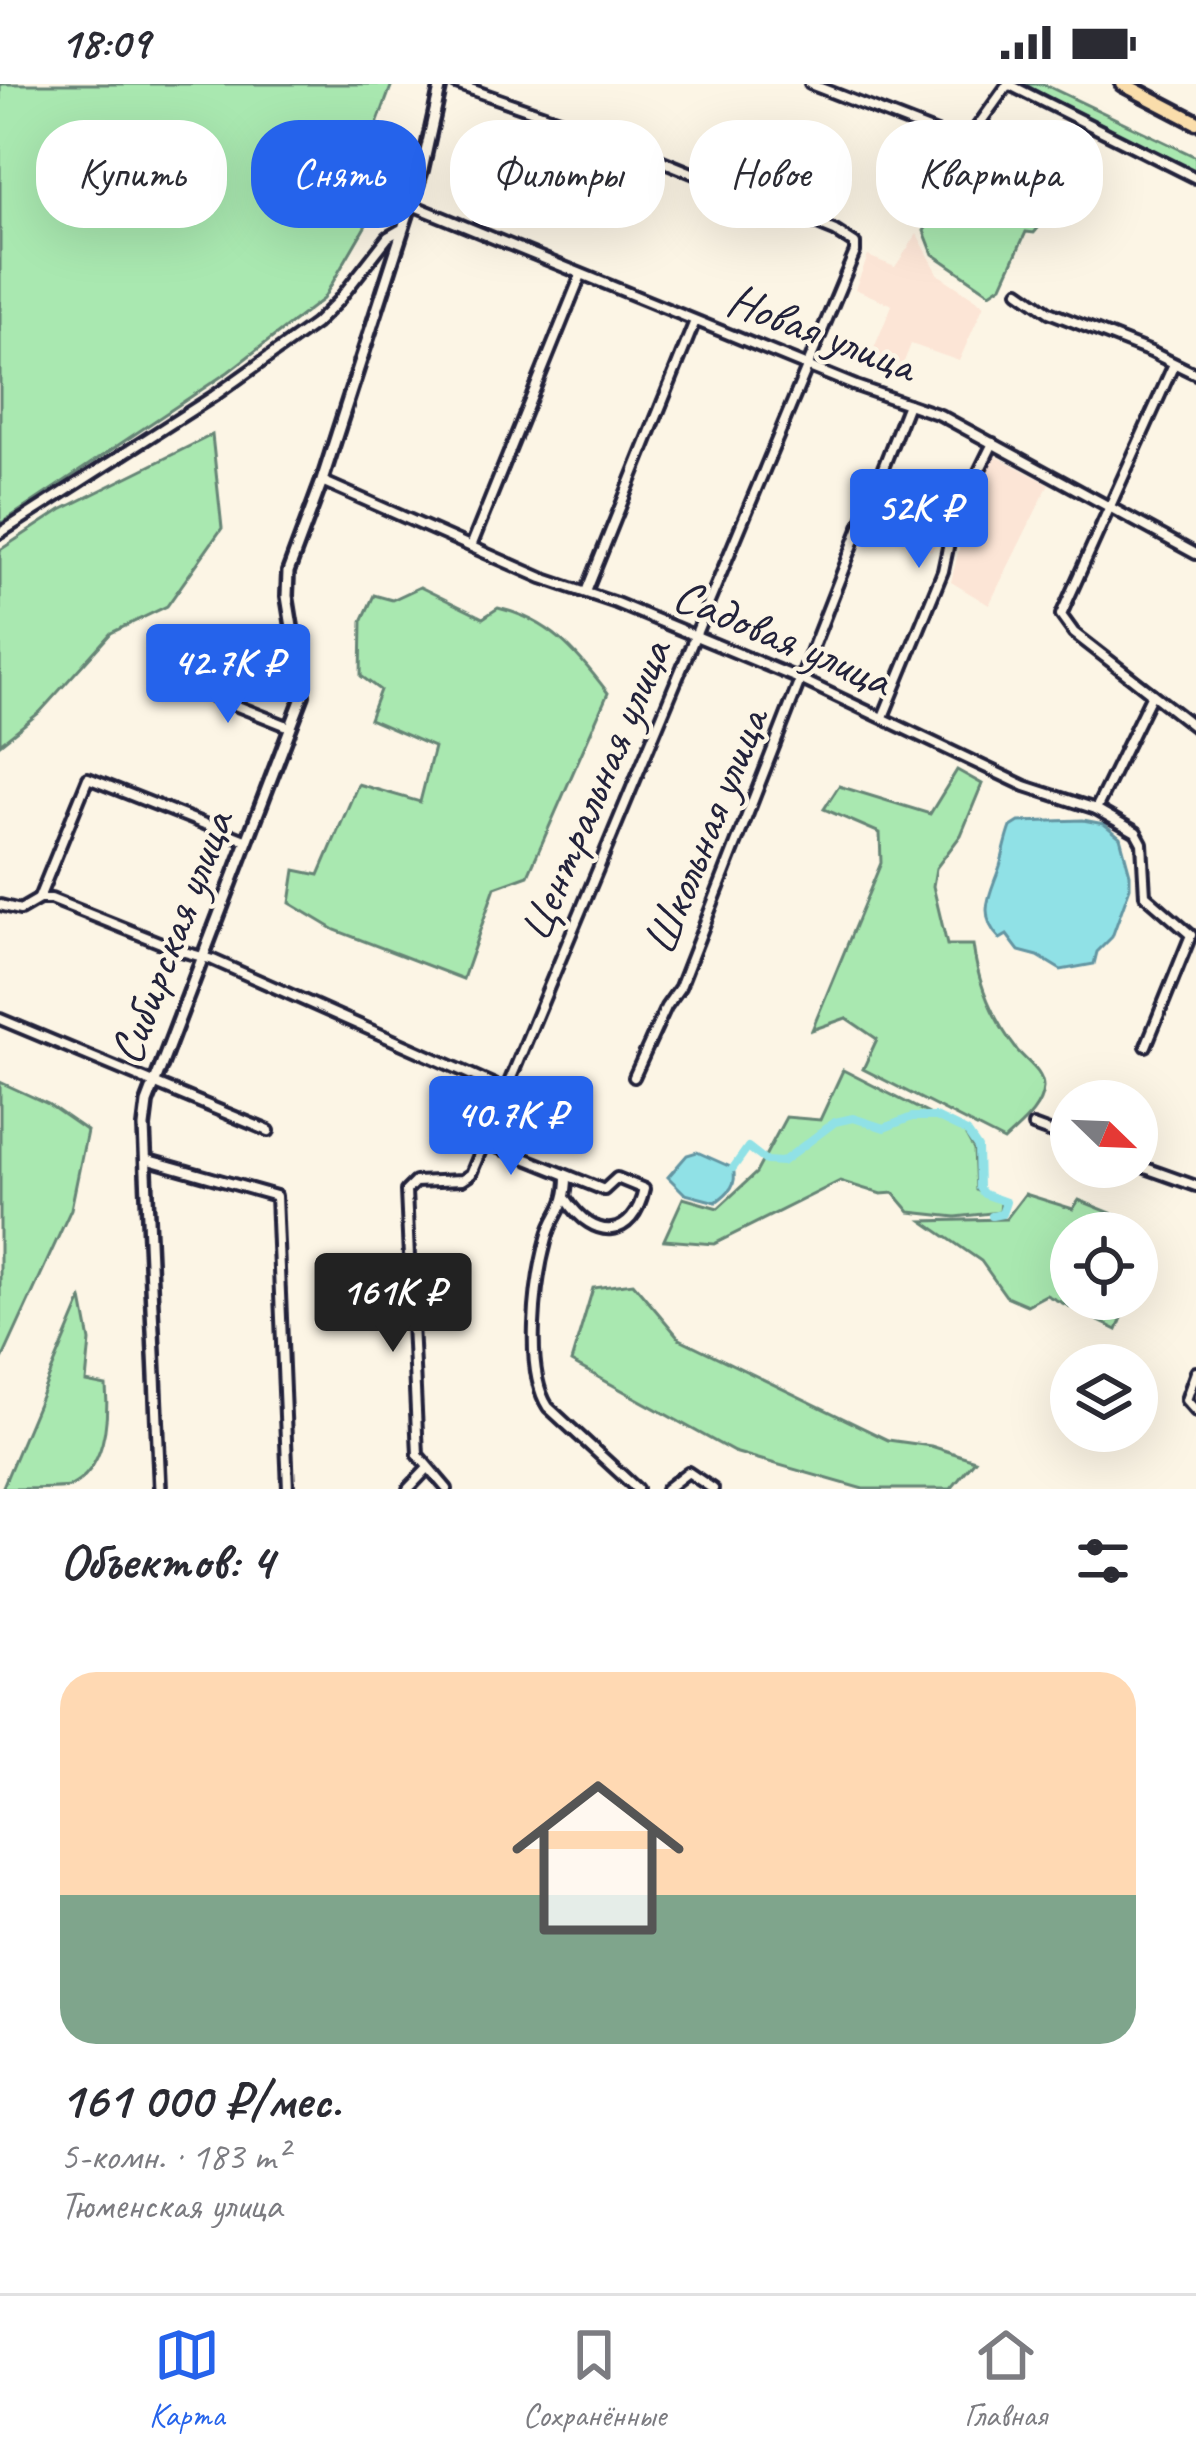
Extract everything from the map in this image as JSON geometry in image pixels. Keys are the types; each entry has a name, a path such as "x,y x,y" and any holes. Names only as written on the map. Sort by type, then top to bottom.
{"highway":[{"path":"1123,84 1196,122"}],"street":[{"name":"Сибирская улица","path":"426,152 441,84"},
{"name":"Центральная улица","path":"427,1469 418,1448 406,1191 415,1182 468,1178 855,252 849,238 576,126 456,84"},
{"path":"810,84 965,144 1008,84 1196,178"},
{"name":"Новая улица","path":"426,210 694,321 940,415 1196,554"},
{"name":"Сибирская улица","path":"160,1489 144,1127 152,1084 303,694 286,596 288,572 322,481 400,230"},
{"path":"0,532 214,396 315,324 388,237 400,230"},
{"path":"472,544 581,275"},
{"path":"1019,291 1049,312 1196,374"},
{"path":"586,593 694,321"},
{"path":"1174,364 1062,619 1196,728"},
{"name":"Школьная улица","path":"634,1077 665,1007 680,987 908,404"},
{"path":"883,717 943,571 953,524 993,442"},
{"name":"Садовая улица","path":"322,481 542,578 802,680 1025,786 1096,809 1136,832 1142,843 1145,895 1191,935 1146,1046"},
{"path":"182,684 290,727"},
{"path":"1096,809 1152,694"},
{"path":"38,899 88,778 245,840"},
{"path":"0,905 20,910 38,899 51,899 202,957 506,1090"},
{"path":"0,1019 269,1131"},
{"path":"1033,1126 1050,1132"},
{"path":"484,1142 604,1190 617,1178 644,1189 633,1216 612,1230 593,1228 567,1200"},
{"path":"145,1159 276,1196 288,1489"},
{"path":"1158,1172 1196,1186"},
{"path":"567,1176 567,1200 547,1235 541,1276 533,1362 539,1393 548,1408 637,1489"},
{"path":"1196,1372 1186,1400 1196,1412"},
{"path":"408,1489 427,1469 447,1489"},
{"path":"666,1489 688,1472 712,1489"}],"shaded area":[{"path":"917,234 939,275 984,305 959,361 911,344 898,377 867,365 892,305 855,289 868,256 895,267"},
{"path":"994,455 1049,484 989,605 951,582 962,536 958,525"},
{"path":"929,478 958,490 932,551 903,539"}],"green space":[{"path":"0,84 392,84 379,120 251,120 251,228 364,228 323,299 228,372 0,524"},
{"path":"1024,84 1043,84 1196,157 1196,175 1103,126 1103,120 1092,120"},
{"path":"1038,228 1026,232 1002,285 990,293 933,254 924,231"},
{"path":"212,435 222,528 167,606 111,633 40,712 0,744 0,550 61,510"},
{"path":"420,587 483,618 498,608 533,621 573,651 608,693 528,875 495,887 463,979 335,930 290,903 295,870 319,875 358,784 420,802 434,747 369,719 380,690 361,676 362,621 374,595 392,600"},
{"path":"957,770 982,784 961,835 936,868 933,886 947,945 973,945 993,1013 1043,1082 1034,1111 1004,1141 863,1069 877,1039 846,1018 812,1030 881,863 880,833 824,809 839,786 930,814"},
{"path":"843,1070 964,1132 974,1150 976,1190 1001,1202 1000,1212 956,1217 910,1212 894,1193 881,1194 840,1181 714,1244 664,1240 683,1198 718,1208 756,1173 786,1117 820,1120"},
{"path":"0,1082 48,1104 87,1131 71,1209 0,1364"},
{"path":"1025,1194 1073,1209 1079,1200 1108,1212 1050,1212 1050,1297 1027,1305 1006,1296 981,1261 923,1221 1006,1219"},
{"path":"633,1283 680,1339 888,1440 931,1446 975,1460 951,1489 863,1489 734,1452 571,1362 593,1288"},
{"path":"82,1299 90,1341 86,1382 106,1386 107,1414 97,1457 69,1487 2,1489"},
{"path":"1097,1320 1121,1320 1117,1330"}],"water":[{"path":"1019,822 1104,824 1120,837 1130,887 1112,937 1097,952 1094,964 1061,970 1019,951 1007,935 1000,939 989,921 988,903 1011,827"},
{"path":"697,1152 733,1168 731,1188 716,1202 685,1194 668,1177 687,1155"}],"waterway":[{"path":"733,1168 748,1147 766,1161 782,1162 835,1122 853,1118 884,1128 912,1117 936,1117 967,1132 978,1148 979,1188 1006,1202 1002,1214 992,1216"}]}
